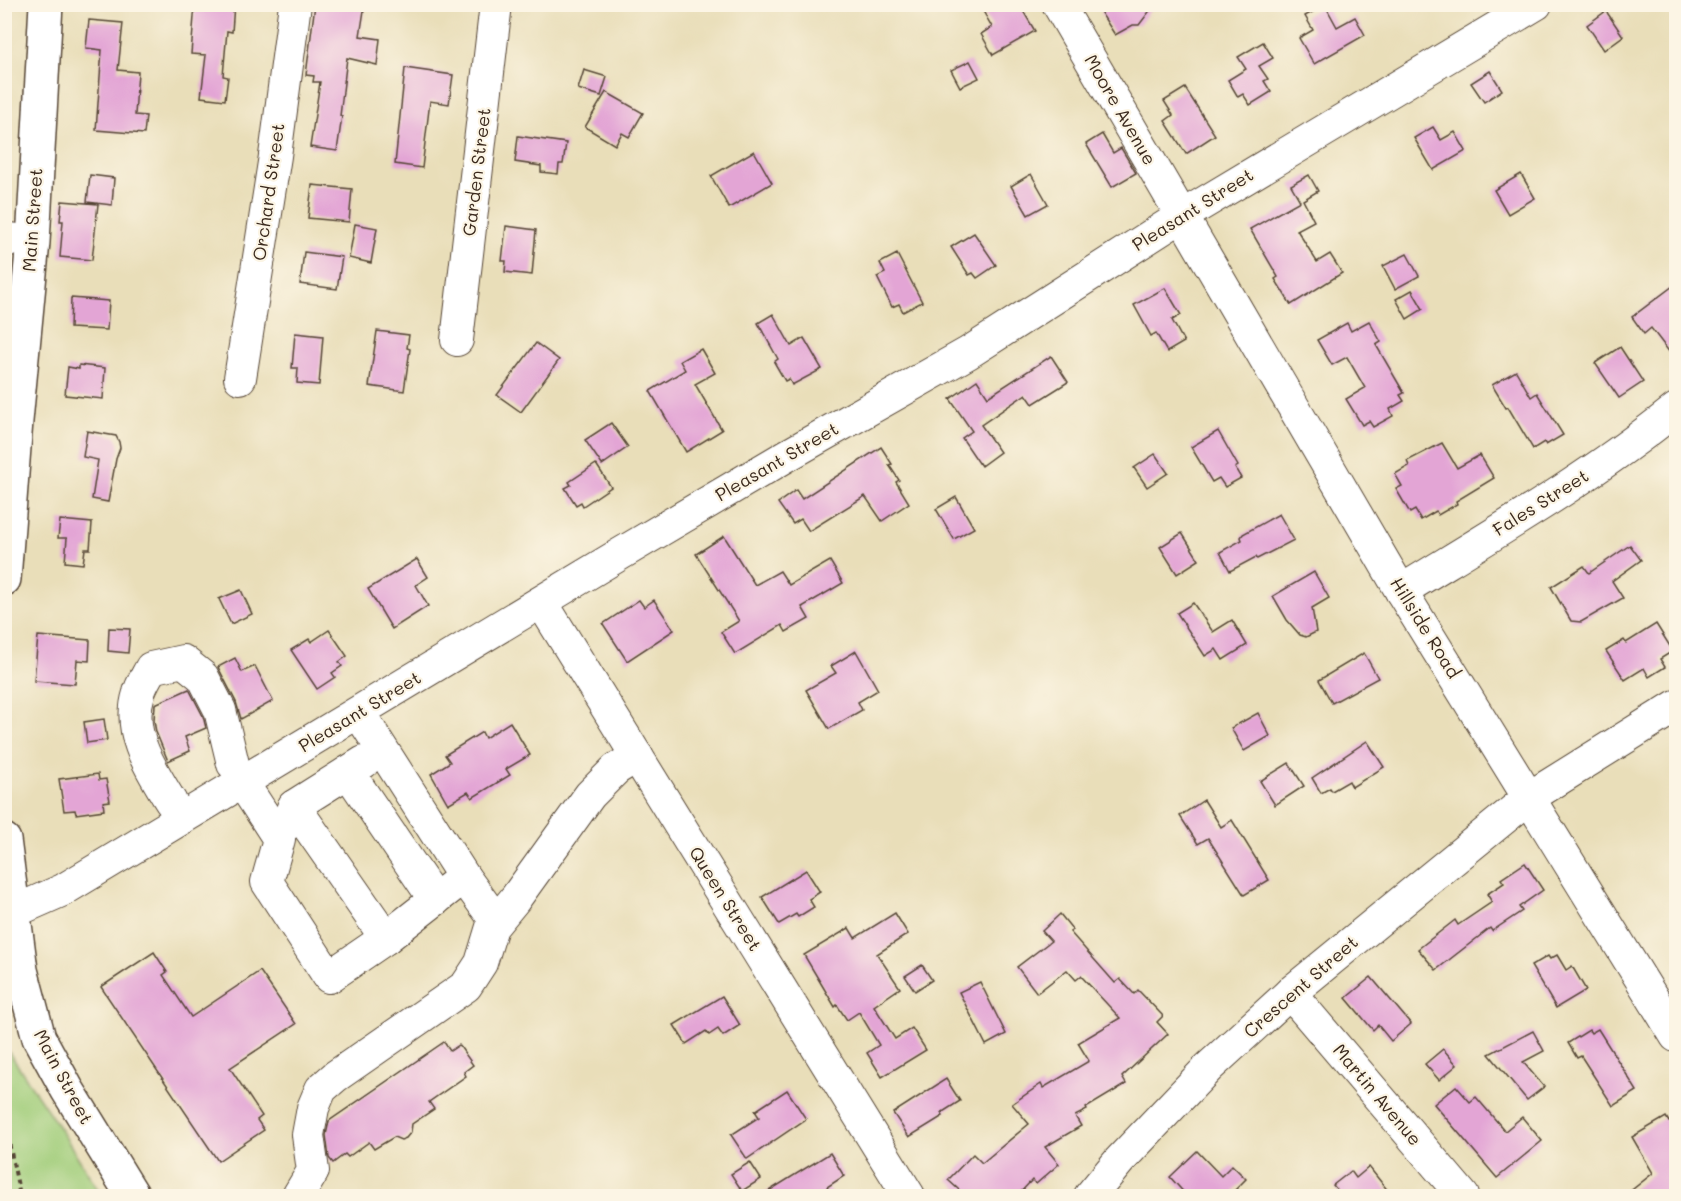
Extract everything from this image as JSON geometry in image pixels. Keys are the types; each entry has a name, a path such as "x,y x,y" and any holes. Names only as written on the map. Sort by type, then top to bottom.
{"main road":[{"name":"Main Street","path":"4,579 19,240 46,4"},
{"name":"Main Street","path":"4,840 9,913 21,970 23,1040 67,1089 133,1197"},
{"path":"4,1004 23,1040"}],"street":[{"name":"Orchard Street","path":"240,378 275,156 295,4"},
{"name":"Garden Street","path":"458,340 496,4"},
{"name":"Moore Avenue","path":"1058,4 1182,216"},
{"name":"Pleasant Street","path":"9,913 63,890 238,773 359,713 778,461 968,353 1182,216 1536,4"},
{"name":"Hillside Road","path":"1182,216 1401,591 1677,1036"},
{"name":"Fales Street","path":"1401,591 1632,445 1677,409"},
{"name":"Queen Street","path":"542,603 909,1197"},
{"path":"171,801 140,745 135,716 139,693 151,668 183,661 203,677 220,710 238,773 279,839"},
{"name":"Crescent Street","path":"1090,1197 1120,1160 1209,1067 1290,993 1530,797 1677,706"},
{"path":"359,713 464,877 496,921"},
{"path":"382,752 294,806 279,839 267,882 329,976 386,938 464,877"},
{"path":"298,1197 313,1171 308,1127 321,1089 336,1076 466,986 482,963 489,933 496,921 515,900 595,789 616,769 637,756"},
{"path":"348,772 435,900"},
{"path":"294,806 386,938"},
{"name":"Martin Avenue","path":"1290,993 1463,1197"}],"path":[{"path":"4,1048 23,1040"},
{"path":"4,1118 20,1197"}],"green space":[{"path":"4,1045 64,1135 102,1196 5,1196"}],"building":[{"path":"195,4 234,4 232,32 227,31 223,76 228,77 225,100 201,97 206,55 191,54"},
{"path":"315,4 365,4 360,36 380,39 377,65 347,58 337,151 310,147 320,82 313,82 314,76 306,75"},
{"path":"979,4 1019,4 1035,31 993,55 981,34 992,27"},
{"path":"1114,4 1155,4 1139,25 1133,25 1115,35 1101,13"},
{"path":"1325,5 1337,27 1355,17 1365,35 1314,64 1299,38 1313,30 1305,16"},
{"path":"1606,11 1623,36 1604,50 1587,25"},
{"path":"89,20 123,23 118,70 138,72 135,115 146,116 144,134 96,130 102,50 86,48"},
{"path":"1263,42 1273,58 1259,66 1268,79 1264,81 1271,92 1250,105 1243,94 1238,97 1228,80 1246,69 1238,57"},
{"path":"970,61 979,78 960,87 951,70"},
{"path":"405,68 453,75 449,104 430,101 422,168 395,164"},
{"path":"584,70 607,77 601,96 578,89"},
{"path":"1490,71 1502,90 1484,102 1471,83"},
{"path":"1185,88 1215,135 1186,154 1165,121 1173,115 1164,101"},
{"path":"606,92 643,113 629,137 622,133 615,145 585,127"},
{"path":"1433,127 1441,140 1455,132 1466,151 1433,170 1414,138"},
{"path":"1102,134 1113,153 1121,148 1136,173 1112,187 1086,144"},
{"path":"518,136 566,143 563,164 559,164 558,174 541,172 541,166 515,162"},
{"path":"754,151 772,183 729,208 711,176"},
{"path":"1031,174 1048,204 1028,215 1011,186"},
{"path":"1521,174 1535,198 1508,214 1494,190"},
{"path":"90,175 114,178 112,205 87,202"},
{"path":"1309,175 1318,191 1303,200 1314,221 1297,230 1317,262 1330,254 1342,273 1291,305 1275,279 1278,277 1250,229 1300,201 1291,185"},
{"path":"312,185 352,189 349,222 308,218"},
{"path":"62,201 98,204 92,260 60,257"},
{"path":"355,224 377,228 371,263 349,258"},
{"path":"506,226 536,230 532,275 505,272 506,261 502,261"},
{"path":"974,233 996,265 977,278 973,273 969,275 951,247"},
{"path":"304,252 342,257 337,289 300,284"},
{"path":"897,254 922,302 903,312 899,304 892,307 877,277 885,273 880,263"},
{"path":"1407,254 1419,276 1395,289 1383,266"},
{"path":"1677,283 1677,362 1651,328 1644,334 1632,317"},
{"path":"1165,288 1181,315 1172,320 1184,342 1167,352 1156,333 1151,336 1134,305"},
{"path":"1412,290 1423,309 1407,319 1396,299"},
{"path":"71,298 109,301 107,330 70,328"},
{"path":"773,314 791,346 804,338 822,369 792,385 789,379 785,381 774,362 778,359 758,323"},
{"path":"1369,321 1381,342 1376,345 1404,393 1400,395 1404,401 1390,409 1393,416 1373,427 1369,421 1362,425 1346,399 1365,388 1347,357 1332,365 1317,340 1347,323 1351,331"},
{"path":"377,331 409,335 407,348 410,349 404,391 369,386"},
{"path":"295,333 323,336 319,385 297,383 298,368 292,368"},
{"path":"536,343 559,360 521,412 497,395"},
{"path":"1620,347 1643,382 1619,398 1595,363"},
{"path":"701,349 715,373 695,384 722,430 686,452 650,391 685,370 680,361"},
{"path":"1051,356 1068,382 1033,404 1026,394 981,425 1000,452 981,466 962,438 972,431 950,399 977,380 988,397"},
{"path":"79,365 105,368 103,399 65,395 68,367 79,369"},
{"path":"1516,371 1531,397 1537,393 1563,435 1546,445 1544,442 1533,449 1492,385"},
{"path":"611,423 628,447 602,465 585,440"},
{"path":"87,431 116,436 119,442 120,448 108,502 92,499 98,460 83,457"},
{"path":"1218,431 1238,466 1235,468 1241,478 1225,487 1219,478 1212,482 1191,447"},
{"path":"1442,443 1457,468 1480,455 1494,478 1438,515 1436,511 1421,520 1415,510 1410,513 1396,489 1402,486 1395,474 1409,466 1407,461"},
{"path":"881,447 899,480 896,482 909,503 882,521 865,496 809,531 801,519 793,524 778,503 796,490 802,499"},
{"path":"1155,454 1168,473 1147,487 1134,468"},
{"path":"596,464 611,487 583,506 581,502 576,505 565,488 571,485 569,482"},
{"path":"956,497 974,528 954,539 936,509"},
{"path":"1279,514 1294,540 1230,571 1220,552 1242,540 1243,534"},
{"path":"60,520 92,523 90,549 85,549 83,564 65,562 67,538 58,538"},
{"path":"1182,533 1199,560 1177,574 1160,547"},
{"path":"724,536 755,585 780,571 789,585 830,561 843,583 802,607 809,619 786,632 782,625 735,654 721,632 739,621 696,554"},
{"path":"1630,545 1641,560 1612,581 1623,598 1581,622 1571,621 1551,587 1584,566 1589,573"},
{"path":"417,559 428,577 416,585 428,606 392,629 368,589"},
{"path":"1314,572 1329,598 1312,608 1316,632 1306,637 1300,635 1287,620 1273,596"},
{"path":"241,590 252,614 231,624 219,599"},
{"path":"639,600 644,607 654,600 674,630 627,661 603,624"},
{"path":"1193,603 1213,632 1232,620 1247,645 1223,660 1216,649 1205,656 1177,613"},
{"path":"1656,624 1673,651 1660,659 1665,667 1649,677 1644,668 1625,680 1606,651 1624,640 1626,643"},
{"path":"109,628 130,629 128,653 108,651"},
{"path":"329,630 347,656 339,662 342,666 332,673 335,677 317,689 291,650 309,639 311,642"},
{"path":"38,636 90,640 89,661 77,660 75,684 34,681"},
{"path":"856,651 878,690 858,702 862,710 829,729 806,690 836,673 831,666"},
{"path":"1364,653 1378,678 1332,703 1319,680"},
{"path":"235,658 242,672 255,666 273,701 241,719 236,702 218,667"},
{"path":"189,689 203,716 206,728 185,737 190,751 168,761 156,732 155,704"},
{"path":"1258,713 1270,736 1244,751 1231,728"},
{"path":"104,719 107,740 87,743 84,722"},
{"path":"510,722 530,755 506,769 510,775 472,798 468,792 448,804 431,774 450,762 445,755 482,732 485,738"},
{"path":"1367,741 1384,767 1352,787 1349,781 1332,791 1330,788 1321,793 1312,778"},
{"path":"1289,763 1304,786 1275,805 1260,781"},
{"path":"98,774 99,780 106,779 110,801 103,802 104,810 76,814 75,810 64,811 59,779"},
{"path":"1204,800 1221,827 1232,820 1269,880 1244,895 1208,838 1198,844 1180,816"},
{"path":"1525,863 1543,890 1519,907 1522,911 1492,931 1490,928 1436,970 1418,949 1455,920 1458,925 1492,902 1487,894 1504,883 1501,879"},
{"path":"806,870 820,892 809,899 814,907 798,917 796,914 779,924 762,897"},
{"path":"895,913 908,934 877,954 900,988 874,1006 895,1039 912,1028 926,1050 882,1077 867,1053 879,1045 859,1012 847,1020 837,1005 835,1007 804,955 849,928 855,938"},
{"path":"1060,914 1073,930 1070,932 1115,983 1120,979 1134,994 1138,990 1163,1016 1157,1022 1168,1034 1122,1077 1126,1084 1075,1116 1081,1126 1045,1147 1059,1164 1036,1184 1032,1180 1016,1197 967,1197 948,1180 973,1154 982,1163 1029,1124 1012,1104 1041,1084 1043,1088 1089,1061 1078,1043 1120,1018 1081,976 1076,980 1067,970 1037,993 1017,967 1051,941 1042,931"},
{"path":"154,952 167,972 163,975 191,1017 260,971 296,1024 230,1068 262,1116 257,1120 264,1130 218,1161 101,987"},
{"path":"1557,955 1566,970 1572,966 1586,990 1556,1008 1531,966 1548,956 1550,959"},
{"path":"922,965 932,980 915,991 905,976"},
{"path":"1371,977 1411,1024 1391,1041 1378,1025 1373,1030 1346,998"},
{"path":"980,982 1006,1034 986,1045 959,992"},
{"path":"722,996 740,1025 723,1036 718,1029 709,1035 706,1031 686,1044 674,1025"},
{"path":"1598,1029 1637,1091 1613,1106 1581,1056 1577,1058 1568,1043 1589,1030 1591,1033"},
{"path":"1533,1031 1544,1051 1523,1062 1544,1087 1527,1100 1489,1054"},
{"path":"444,1042 450,1051 459,1045 473,1065 464,1072 466,1076 429,1102 434,1109 412,1124 411,1132 406,1138 401,1140 394,1137 374,1149 369,1142 348,1157 345,1154 333,1163 329,1158 326,1135 329,1121"},
{"path":"1443,1049 1457,1065 1439,1080 1425,1064"},
{"path":"946,1079 960,1101 941,1113 943,1116 909,1137 893,1113"},
{"path":"1456,1086 1470,1102 1476,1097 1505,1131 1522,1117 1542,1141 1497,1178 1434,1104"},
{"path":"787,1090 806,1119 747,1159 731,1135 759,1117 755,1111"},
{"path":"1666,1117 1669,1122 1677,1118 1677,1197 1623,1197 1653,1173 1632,1137"},
{"path":"1197,1151 1221,1176 1232,1165 1246,1179 1234,1191 1240,1197 1188,1197 1170,1177"},
{"path":"830,1153 844,1176 827,1187 833,1197 759,1197"},
{"path":"750,1162 761,1179 742,1191 731,1174"},
{"path":"1369,1167 1393,1197 1334,1197 1339,1192 1333,1185 1351,1171 1356,1178"}]}
